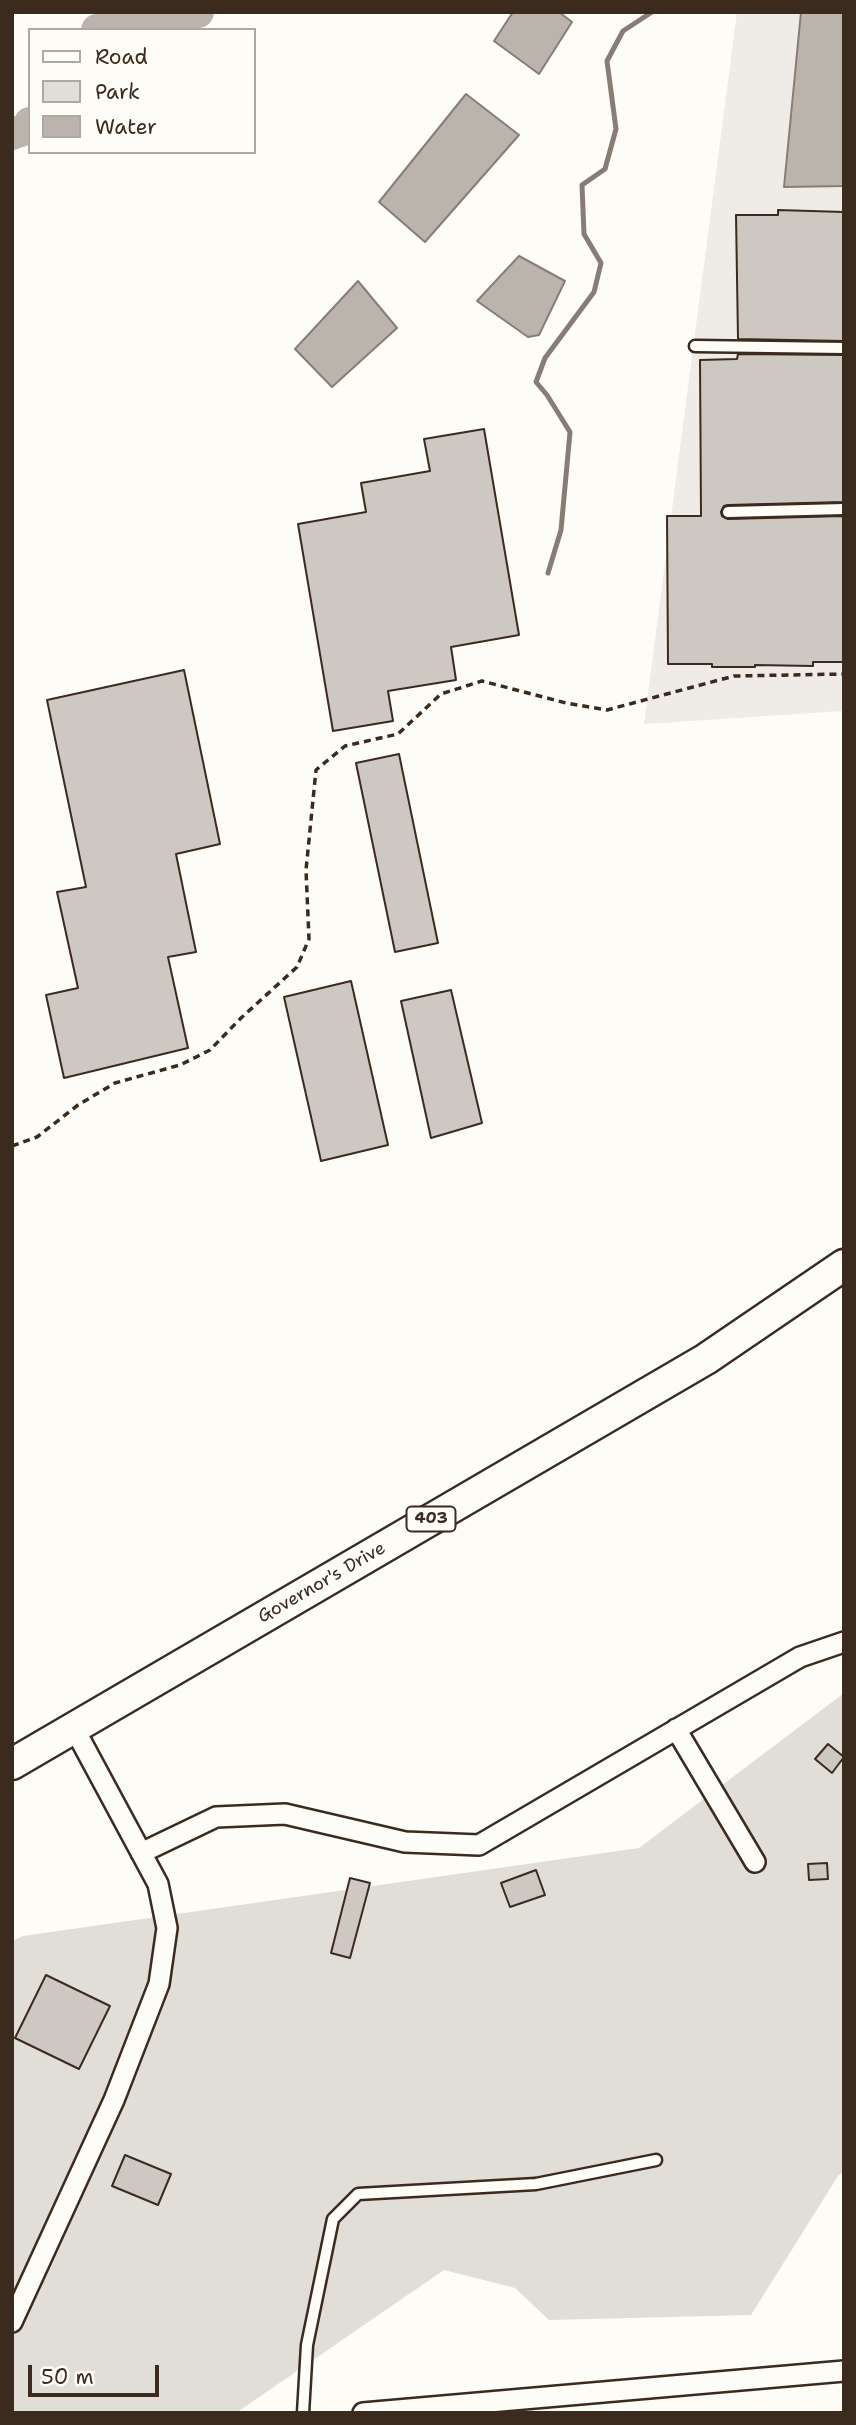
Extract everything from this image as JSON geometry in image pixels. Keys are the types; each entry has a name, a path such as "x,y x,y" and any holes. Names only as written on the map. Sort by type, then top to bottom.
{"main road":[{"name":"Governor's Drive","path":"13,1763 706,1359 844,1265"}],"street":[{"path":"141,1853 216,1817 285,1814 405,1842 479,1846 800,1657 844,1642"},
{"path":"12,2322 114,2100 159,1984 167,1928 158,1884 74,1728"},
{"path":"676,1728 755,1862"},
{"path":"363,2413 844,2371"}],"lane":[{"path":"695,346 844,348"},
{"path":"727,512 844,509"},
{"path":"303,2413 307,2346 333,2219 358,2194 537,2184 656,2160"}],"path":[{"path":"12,1146 37,1137 78,1105 115,1083 180,1065 210,1050 297,967 309,939 306,870 316,770 345,746 398,734 441,694 482,681 566,703 607,710 734,676 844,674"}],"shaded area":[{"path":"737,12 844,12 844,711 644,724"}],"green space":[{"path":"844,1693 844,2171 838,2176 751,2315 549,2320 515,2288 444,2270 236,2413 12,2413 12,1941 23,1936 639,1848"}],"water":[{"path":"513,12 559,12 572,22 539,74 494,41"},
{"path":"801,12 844,12 844,186 784,187"},
{"path":"466,94 519,135 425,242 379,202"},
{"path":"519,256 565,281 539,335 528,337 477,301"},
{"path":"358,281 397,328 332,387 295,349"}],"building":[{"path":"778,210 844,212 844,341 738,339 736,215 778,215"},
{"path":"738,354 844,355 844,502 728,505 724,506 721,512 722,516 728,519 844,516 844,662 813,662 813,666 755,667 668,664 667,516 701,516 700,360 737,359"},
{"path":"484,429 519,635 451,647 456,680 388,691 393,721 333,731 298,524 366,512 361,483 430,471 424,439"},
{"path":"184,670 220,844 176,854 196,952 168,957 188,1048 64,1078 46,995 78,988 57,892 86,887 47,700"},
{"path":"399,754 438,943 395,952 356,763"},
{"path":"351,981 388,1145 321,1161 284,997"},
{"path":"451,990 482,1123 431,1138 401,1001"},
{"path":"828,1744 844,1757 832,1773 815,1759"},
{"path":"827,1863 828,1879 809,1880 808,1864"},
{"path":"536,1870 545,1895 510,1907 501,1883"},
{"path":"350,1878 370,1883 350,1958 331,1953"},
{"path":"46,1975 110,2006 79,2069 15,2038"},
{"path":"125,2155 171,2174 158,2205 112,2186"}],"waterway":[{"path":"108,28 198,12"},
{"path":"548,573 561,530 570,432 536,382 545,358 594,292 601,263 584,234 582,185 605,169 616,129 607,61 623,31 652,12"},
{"path":"12,134 28,126"}]}
